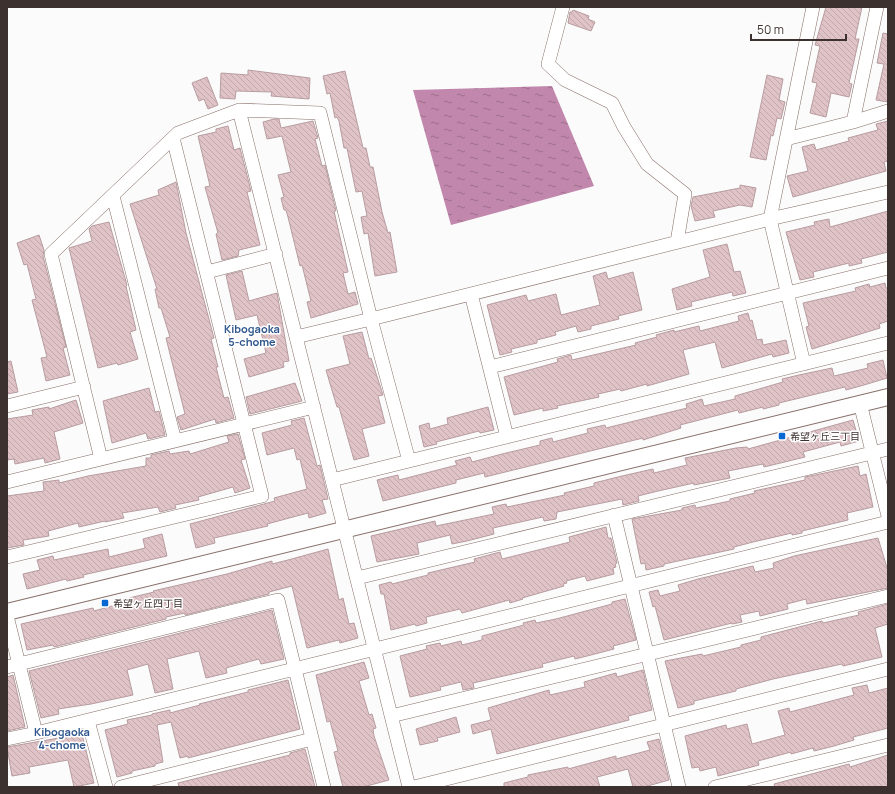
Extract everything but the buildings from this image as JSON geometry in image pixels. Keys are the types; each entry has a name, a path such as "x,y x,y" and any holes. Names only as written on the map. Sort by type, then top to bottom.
{"street":[{"path":"563,7 548,64 565,80 612,103 624,127 647,164 685,194 677,242"},
{"path":"804,364 770,219 813,7"},
{"path":"853,122 877,7"},
{"path":"239,110 409,787"},
{"path":"101,459 51,254 114,196 178,133 239,110 320,113 371,319 409,461"},
{"path":"786,139 853,122 888,111"},
{"path":"7,557 262,496 173,138"},
{"path":"296,337 770,219 888,192"},
{"path":"114,196 175,441"},
{"path":"206,272 276,254"},
{"path":"490,367 888,268"},
{"path":"471,294 507,437"},
{"path":"332,480 888,343"},
{"path":"7,406 84,387"},
{"path":"7,612 888,396"},
{"path":"860,403 888,516"},
{"path":"7,482 314,407"},
{"path":"356,578 888,449"},
{"path":"614,515 679,787"},
{"path":"7,739 36,734 888,522"},
{"path":"391,716 888,596"},
{"path":"13,665 278,600 324,787"},
{"path":"7,616 13,665 36,734"},
{"path":"414,787 888,669"},
{"path":"88,721 106,787"},
{"path":"121,787 173,781 312,739"},
{"path":"715,787 888,745"}],"water":[{"path":"552,86 594,186 451,225 413,90"}],"place":[{"name":"希望ヶ丘三丁目","path":"782,436"},
{"name":"希望ヶ丘四丁目","path":"105,603"}],"district":[{"name":"Kibogaoka 5-chome","path":"252,335"},
{"name":"Kibogaoka 4-chome","path":"62,738"}]}
